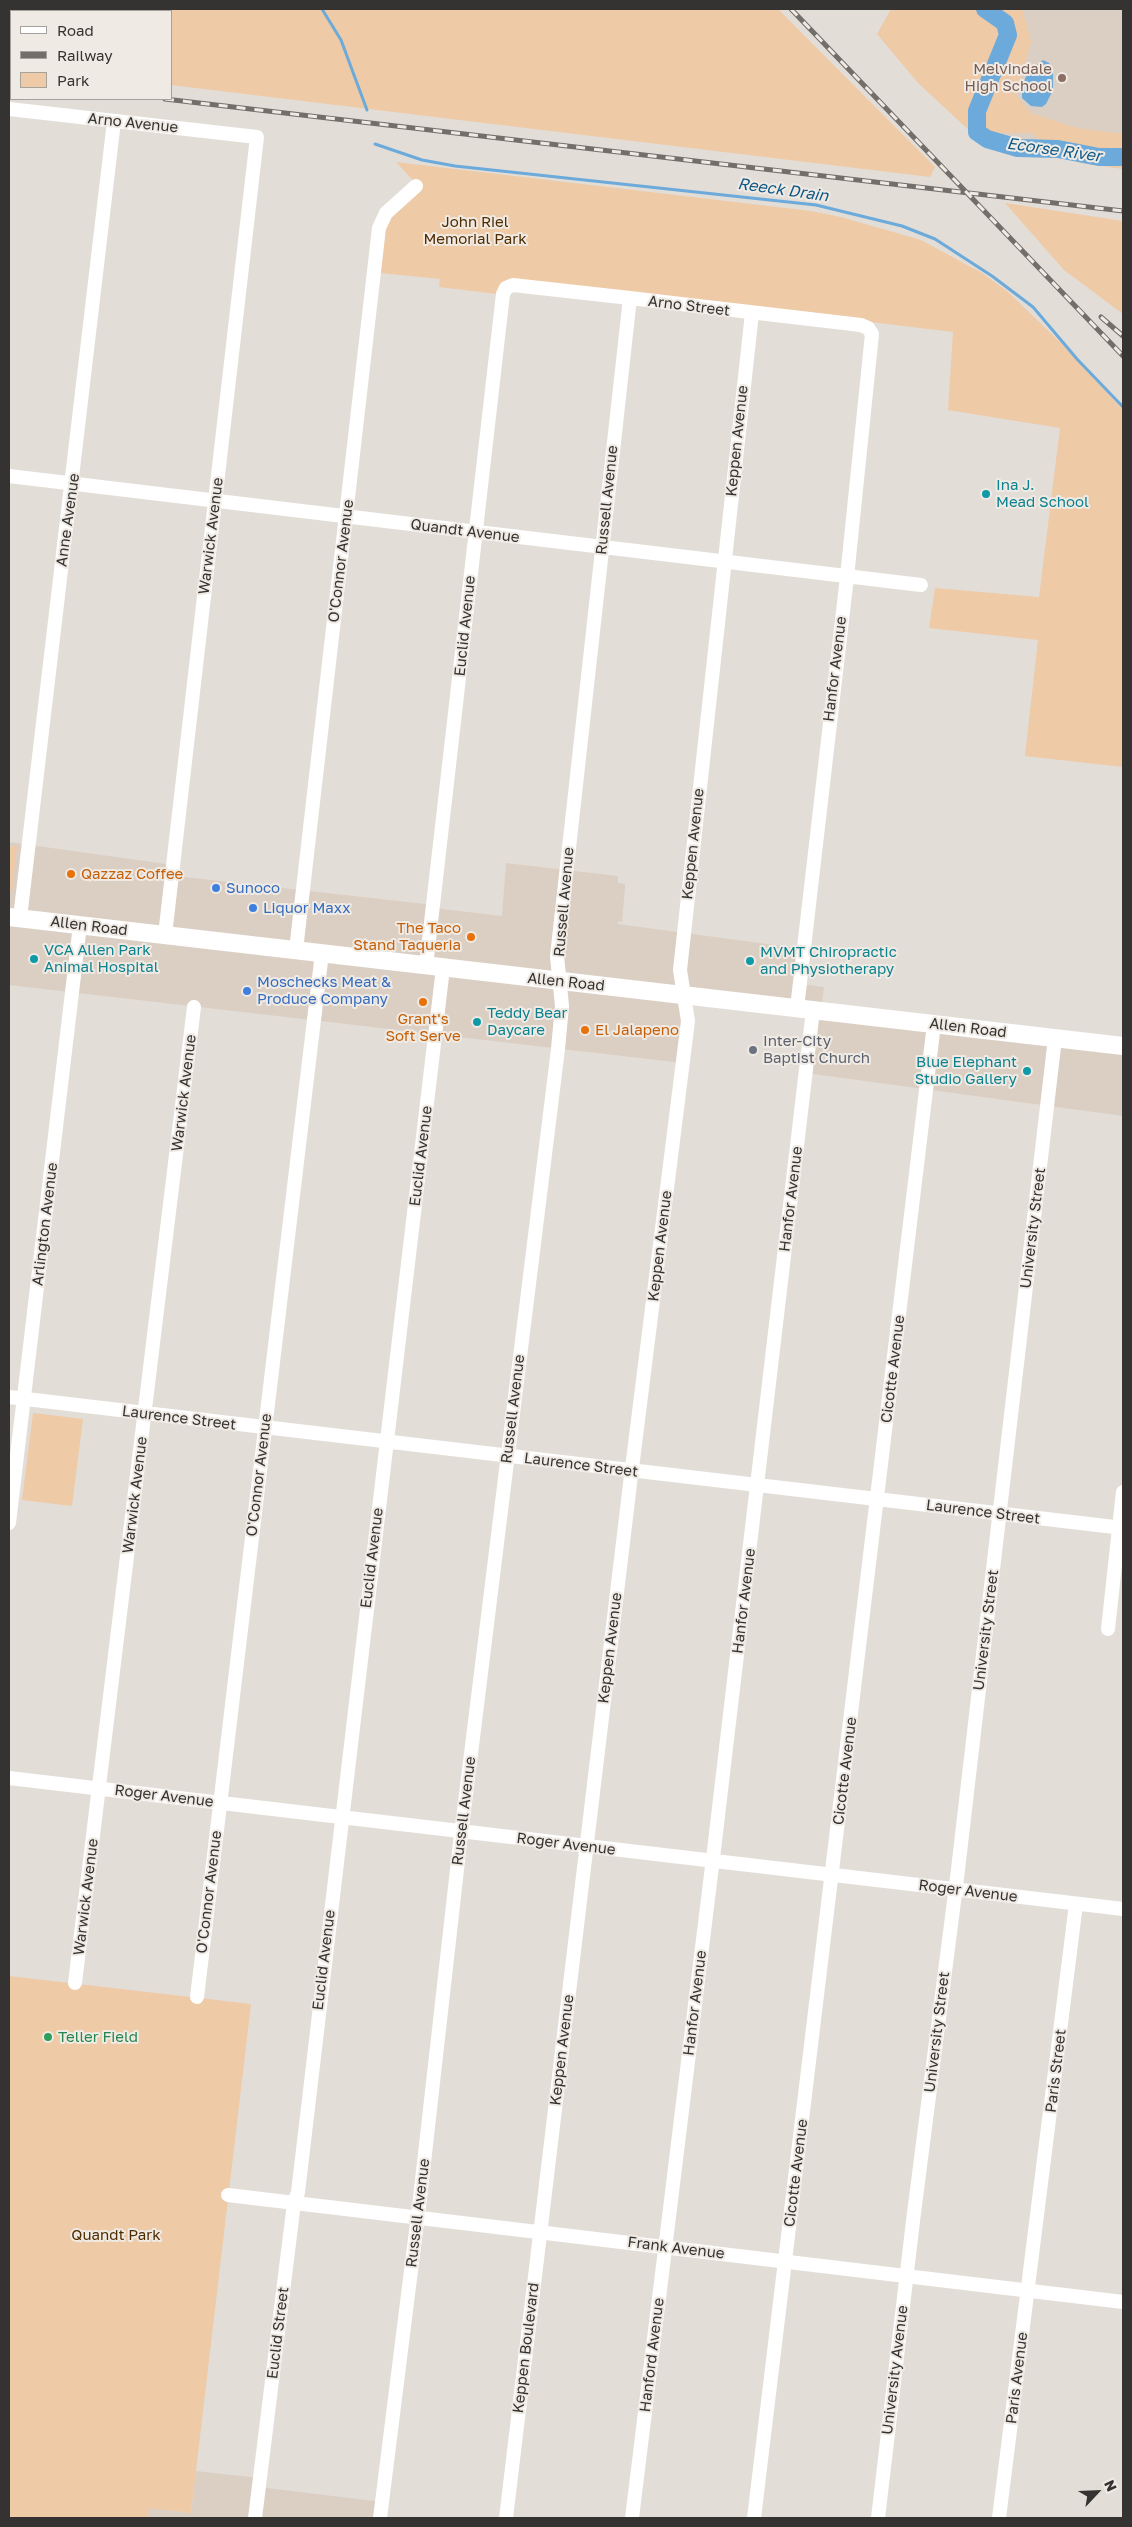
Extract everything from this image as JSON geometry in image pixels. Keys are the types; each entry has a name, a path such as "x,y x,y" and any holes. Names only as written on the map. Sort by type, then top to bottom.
{"main road":[{"name":"Allen Road","path":"15,918 1123,1046"}],"street":[{"name":"Arno Avenue","path":"9,109 257,137"},
{"name":"Anne Avenue","path":"15,918 74,472 114,121"},
{"name":"Warwick Avenue","path":"165,935 257,137"},
{"name":"O'Connor Avenue","path":"296,950 379,228 386,214 416,186"},
{"name":"Arno Street","path":"506,288 513,285 861,325 870,331"},
{"name":"Euclid Avenue","path":"302,2149 386,1442 477,533 503,294 506,288"},
{"name":"Russell Avenue","path":"380,2518 418,2217 461,1831 559,1041 562,1006 558,956 630,298"},
{"name":"Keppen Avenue","path":"546,2178 631,1470 688,1021 680,970 752,313"},
{"name":"Hanfor Avenue","path":"672,2192 756,1498 872,337 870,331"},
{"name":"Quandt Avenue","path":"9,476 921,585"},
{"name":"Arlington Avenue","path":"9,1523 80,925"},
{"name":"O'Connor Avenue","path":"197,1997 322,953"},
{"name":"Warwick Avenue","path":"75,1983 194,1008"},
{"name":"Cicotte Avenue","path":"754,2518 934,1024"},
{"name":"University Street","path":"913,2221 955,1890 1055,1038"},
{"name":"Laurence Street","path":"9,1397 1121,1528"},
{"path":"1108,1629 1121,1528 1123,1492"},
{"name":"Roger Avenue","path":"9,1778 1123,1910"},
{"name":"Paris Street","path":"1035,2237 1076,1904"},
{"name":"Euclid Street","path":"255,2518 302,2149"},
{"name":"Keppen Boulevard","path":"506,2518 546,2178"},
{"name":"Hanford Avenue","path":"632,2518 672,2192"},
{"name":"Frank Avenue","path":"228,2195 1123,2302"},
{"name":"University Avenue","path":"878,2518 913,2221"},
{"name":"Paris Avenue","path":"999,2518 1035,2237"}],"shaded area":[{"name":"Melvindale High School","path":"998,9 1123,9 1123,150 1060,139 1019,141 986,128"},
{"path":"9,842 166,864 184,877 434,905 434,908 502,916 506,863 618,876 618,883 625,884 625,888 622,922 618,921 618,924 804,949 800,984 824,987 821,1011 1123,1046 1123,1116 806,1073 813,1010 684,995 683,1063 9,985"},
{"path":"196,2471 260,2478 259,2487 382,2502 380,2518 148,2518 149,2508 191,2513"}],"green space":[{"path":"9,9 778,9 935,167 930,177 172,85 172,10 10,10 9,66"},
{"path":"891,9 1022,9 1031,41 1016,95 1031,113 1077,128 1123,134 1123,169 1080,163 1056,152 1031,133 972,133 918,83 877,34"},
{"name":"John Riel Memorial Park","path":"396,162 811,211 841,217 921,240 982,273 1007,291 1062,344 1123,410 1123,767 1025,756 1038,640 929,628 935,588 1039,597 1060,428 948,410 953,332 515,279 497,294 439,287 440,279 380,273 385,227 391,218 422,190"},
{"path":"1005,203 1123,221 1123,314 1064,270"},
{"path":"9,846 17,847 12,892 9,891"},
{"path":"33,1413 83,1419 72,1506 22,1500"},
{"name":"Quandt Park","path":"9,1976 251,2004 191,2513 149,2508 148,2518 9,2518"}],"water":[{"path":"1043,60 1049,63 1053,70 1053,90 1046,104 1042,107 1031,106 1022,98 1022,85 1029,71"}],"waterway":[{"name":"Reeck Drain","path":"322,9 341,40 367,110"},
{"name":"Ecorse River","path":"985,9 1005,23 1008,35 977,111 977,132 987,139 1018,148 1058,149 1099,157 1123,157"},
{"name":"Reeck Drain","path":"375,144 422,160 455,166 816,205 902,226 935,239 992,276 1033,307 1077,359 1123,407"}],"railway":[{"path":"791,9 1123,356"},
{"path":"172,100 1123,211"},
{"path":"1101,317 1123,336"}],"place":[{"name":"Melvindale High School","path":"1062,78"},
{"name":"Ina J. Mead School","path":"986,494"},
{"name":"Qazzaz Coffee","path":"71,874"},
{"name":"Sunoco","path":"216,888"},
{"name":"Liquor Maxx","path":"253,908"},
{"name":"The Taco Stand Taqueria","path":"471,937"},
{"name":"VCA Allen Park Animal Hospital","path":"34,959"},
{"name":"MVMT Chiropractic and Physiotherapy","path":"750,961"},
{"name":"Moschecks Meat & Produce Company","path":"247,991"},
{"name":"Grant's Soft Serve","path":"423,1002"},
{"name":"Teddy Bear Daycare","path":"477,1022"},
{"name":"El Jalapeno","path":"585,1030"},
{"name":"Inter-City Baptist Church","path":"753,1050"},
{"name":"Blue Elephant Studio Gallery","path":"1027,1071"},
{"name":"Teller Field","path":"48,2037"}]}
